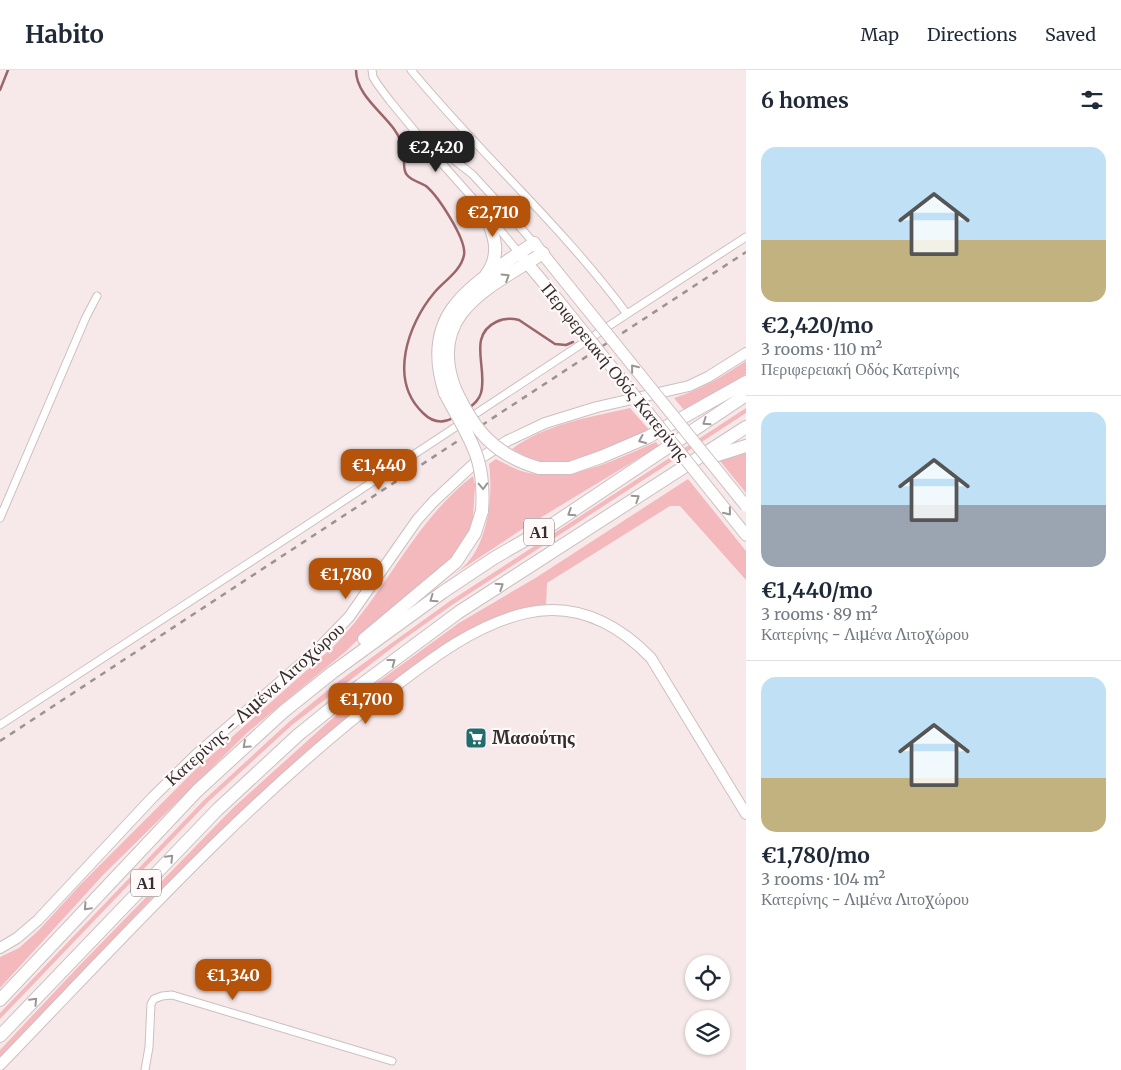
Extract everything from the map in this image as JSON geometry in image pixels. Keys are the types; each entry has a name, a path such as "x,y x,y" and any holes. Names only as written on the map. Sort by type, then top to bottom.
{"highway":[{"path":"333,672 353,649 456,562 475,533 482,511 482,478 479,462 438,364 440,336 446,319 455,305 492,267 495,257 496,244 483,209"},
{"path":"534,243 523,258 472,300 455,322 447,350 450,391 488,441 511,458 539,468 570,468 648,437 746,382"},
{"path":"479,282 523,258 542,253"},
{"name":"Α1","path":"0,1000 197,791 283,712 333,672 443,592 494,558 553,524 746,395"},
{"name":"Α1","path":"0,1036 217,810 298,735 350,693 459,612 746,426"},
{"path":"674,474 718,454 746,446"}],"main road":[{"name":"Περιφερειακή Οδός Κατερίνης","path":"534,243 746,506"},
{"name":"Περιφερειακή Οδός Κατερίνης","path":"523,258 746,535"}],"street":[{"path":"372,70 378,85 408,122 430,142 472,174 534,243"},
{"path":"412,70 590,266 627,314"},
{"name":"Περιφερειακή Οδός Κατερίνης","path":"408,122 436,158 483,209 523,258"},
{"path":"0,725 746,237"},
{"path":"0,518 86,317 97,296"},
{"name":"Κατερίνης - Λιμένα Λιτοχώρου","path":"0,948 17,938 38,920 152,797 197,754 316,651 349,617 417,520 433,502 479,459 506,441 545,423 597,407 689,386 708,377 746,353"},
{"path":"0,1065 143,916 231,828 334,735 434,658 492,623 540,611 573,613 602,621 634,641 651,658 746,814"},
{"path":"145,1070 150,1047 151,1004 154,999 172,995 392,1061"}],"shaded area":[{"path":"746,361 746,374 720,391 684,410 674,398 711,382"},
{"path":"630,408 651,432 566,464 549,464 527,457 512,449 525,440 554,427"},
{"path":"746,408 746,413 452,605 397,644 292,725 208,802 0,1019 0,1013 204,800 290,721 339,681 450,601"},
{"path":"656,442 659,446 530,524 453,575 468,562 481,541 490,502 489,464 496,459 529,473 562,474 578,472 610,462"},
{"path":"746,452 746,493 720,461"},
{"path":"473,476 475,485 473,519 465,541 448,563 385,614 345,652 248,732 103,875 0,988 0,957 19,948 39,930 80,885 195,770 334,646 369,603 434,514 452,494"},
{"path":"688,479 746,551 746,580 680,506 670,506 547,583 546,607 488,620 468,632 352,715 308,750 152,898 0,1058 0,1050 233,808 360,695 459,623 537,577"}],"waterway":[{"path":"0,90 8,70"},
{"path":"356,70 360,87 370,102 389,122 402,144 405,173 411,179 426,186 431,191 451,219 464,248 464,255 459,266 452,276 434,293 416,320 406,352 404,369 406,385 412,400 423,413 437,421 453,418"},
{"path":"469,408 478,400 481,393 480,344 482,336 487,328 496,322 508,319 519,320 555,344 566,345 573,342"}],"railway":[{"path":"0,741 746,252"}],"place":[{"name":"Μασούτης","path":"476,738"}]}
